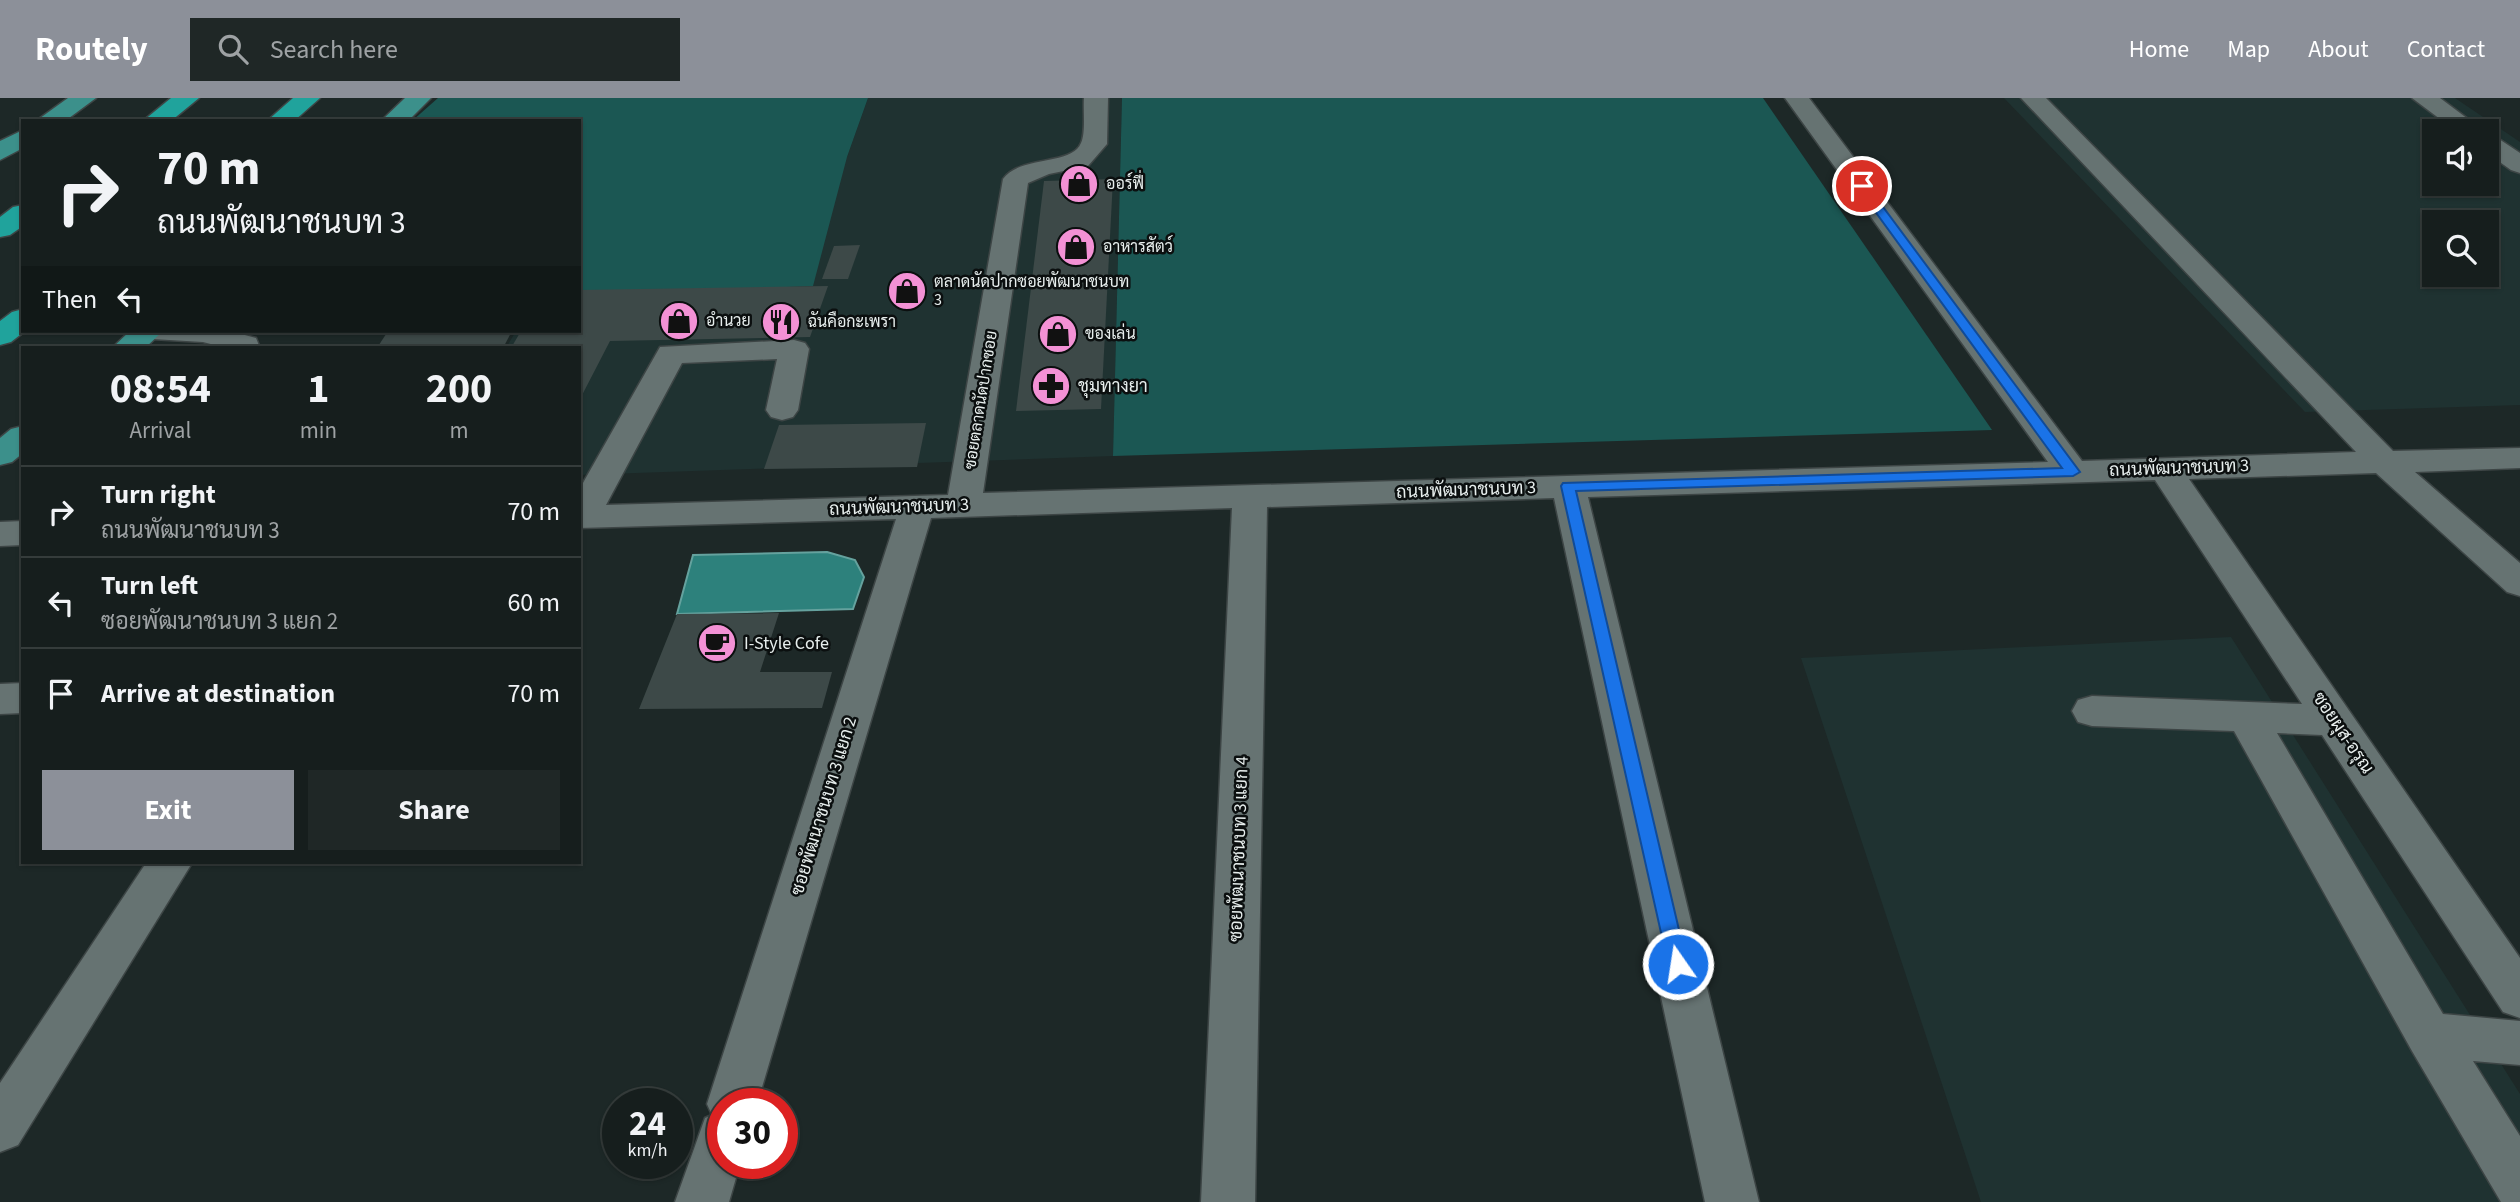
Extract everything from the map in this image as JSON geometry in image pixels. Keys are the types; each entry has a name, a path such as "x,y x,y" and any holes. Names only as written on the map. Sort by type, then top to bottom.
{"highway":[{"path":"158,119 187,98"},
{"path":"282,119 308,98"},
{"path":"0,229 21,214"},
{"path":"0,336 21,320"}],"main road":[{"path":"51,119 84,98"},
{"path":"395,119 419,98"},
{"path":"0,152 21,138"},
{"path":"0,456 21,438"}],"street":[{"name":"ซอยตลาดนัดปากซอย","path":"964,505 1016,179 1042,167 1079,161 1094,144 1096,98"},
{"path":"1797,98 2073,472"},
{"path":"2033,98 2384,462 2520,583"},
{"path":"2424,98 2455,119"},
{"path":"2499,150 2520,164"},
{"path":"140,337 204,333 245,346"},
{"path":"581,516 671,354 794,349 782,410"},
{"name":"ถนนพัฒนาชนบท 3","path":"581,516 2520,458"},
{"name":"ซอยผุส-อรุณ","path":"2165,469 2520,997"},
{"path":"1568,486 1732,1202"},
{"name":"ซอยพัฒนาชนบท 3 แยก 4","path":"1228,1202 1250,496"},
{"name":"ซอยพัฒนาชนบท 3 แยก 2","path":"737,1088 917,507"},
{"path":"0,534 21,533"},
{"path":"0,699 21,698"},
{"path":"2092,711 2334,720"},
{"path":"2246,716 2429,1035 2520,1184"},
{"path":"0,1128 169,864"},
{"path":"2429,1035 2520,1043"},
{"path":"702,1202 709,1179"}],"shaded area":[{"path":"438,98 868,98 847,157 813,286 581,295 581,119 414,119"},
{"name":"ตลาดนัดปากซอยพัฒนาชนบท 3","path":"868,98 1122,98 1113,456 581,475 581,346 507,346 515,333 581,333 581,330 847,157"},
{"path":"1122,98 1763,98 1992,430 1113,456"},
{"path":"2004,98 2455,98 2486,119 2422,119 2422,196 2499,196 2499,128 2520,142 2520,405 2305,412"},
{"path":"827,552 855,560 864,577 853,609 677,614 693,555"},
{"path":"2231,637 2520,1094 2520,1202 1981,1202 1801,658"}],"building":[{"path":"1113,179 1101,409 1016,411 1044,181"},
{"path":"860,245 848,279 822,279 834,246"},
{"path":"828,286 810,337 610,341 581,397 581,346 512,346 520,333 581,333 581,290"},
{"path":"387,333 511,333 504,346 378,346"},
{"path":"926,423 917,467 764,469 779,425"},
{"name":"I-Style Cofe","path":"779,613 760,672 832,672 822,708 639,709 677,614"}],"place":[{"name":"ออร์ฟี่","path":"1079,184"},
{"name":"อาหารสัตว์","path":"1076,247"},
{"name":"ตลาดนัดปากซอยพัฒนาชนบท 3","path":"907,291"},
{"name":"อำนวย","path":"679,321"},
{"name":"ฉันคือกะเพรา","path":"781,322"},
{"name":"ของเล่น","path":"1058,334"},
{"name":"ชุมทางยา","path":"1051,386"},
{"name":"I-Style Cofe","path":"717,643"}],"route":[{"path":"1678,964 1568,486 2073,472 1862,186"}]}
